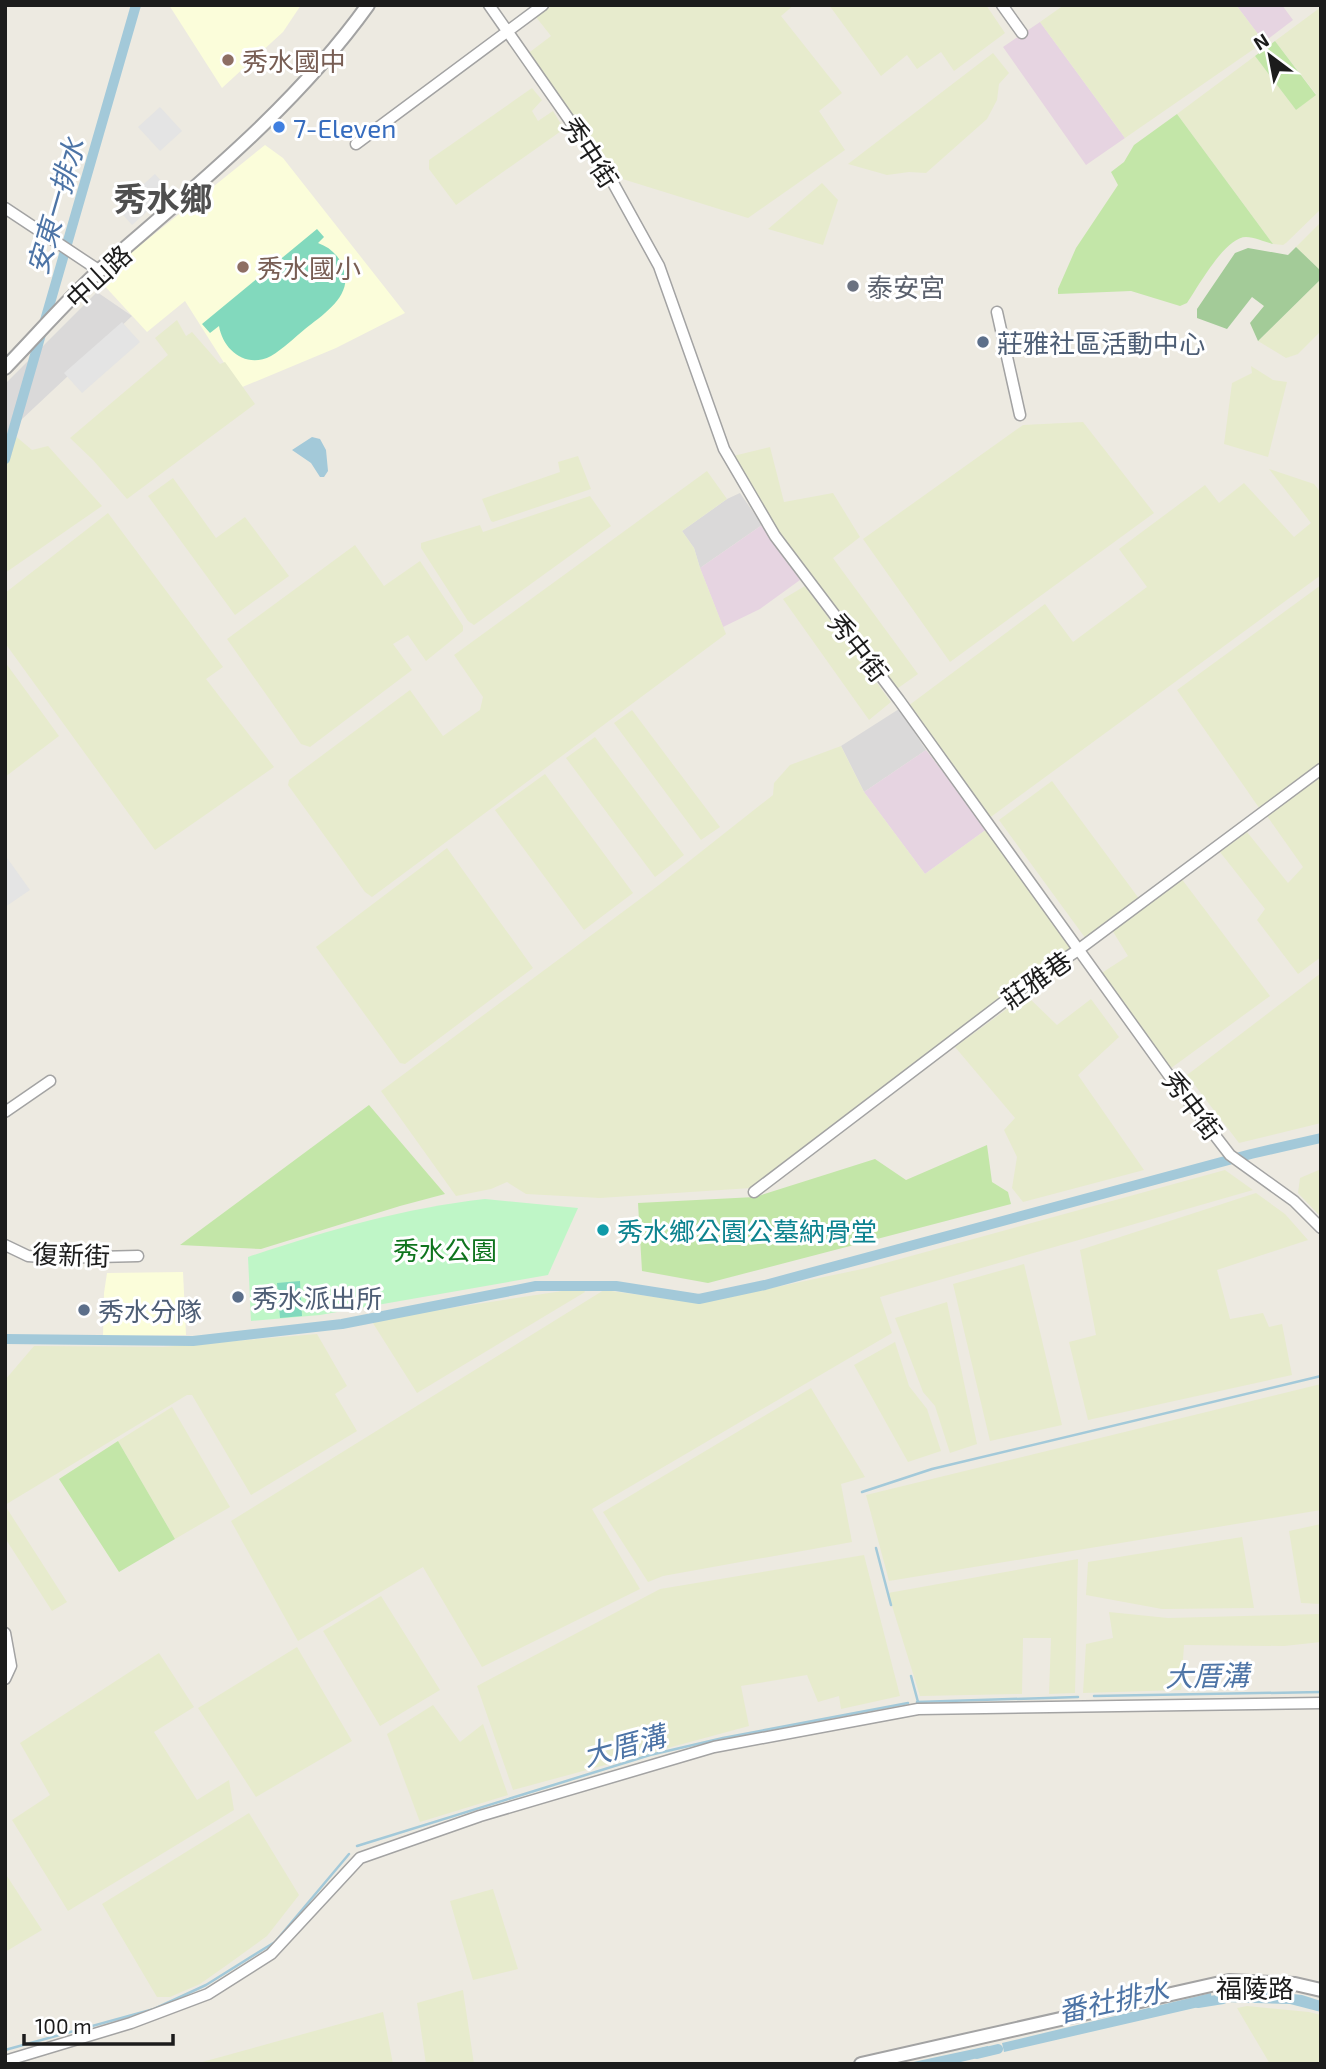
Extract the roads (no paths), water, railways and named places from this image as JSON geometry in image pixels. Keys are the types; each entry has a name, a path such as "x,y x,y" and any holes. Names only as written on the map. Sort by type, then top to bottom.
{"street":[{"name":"中山路","path":"5,368 100,271 194,190 262,126 323,62 368,5"},
{"name":"秀中街","path":"489,5 612,181 659,266 724,449 775,536 899,700 1078,950 1230,1155 1294,1201 1321,1228"},
{"path":"356,144 544,5"},
{"path":"1002,5 1023,33"},
{"path":"5,208 100,271"},
{"path":"997,312 1020,415"},
{"name":"莊雅巷","path":"754,1192 1022,988 1078,950 1321,769"},
{"path":"5,1112 50,1081"},
{"name":"復新街","path":"5,1245 28,1256 138,1256"},
{"path":"5,1633 11,1666 5,1679"},
{"path":"5,2062 131,2023 208,1994 271,1954 360,1858 480,1816 714,1747 918,1709 1321,1703"},
{"name":"福陵路","path":"861,2064 1229,1981 1295,1984 1321,1990"},
{"path":"5,2062 12,2064"}],"water":[{"path":"312,437 320,439 326,450 328,471 324,477 320,477 311,463 292,450"},
{"path":"1256,1990 1302,1995 1321,2001 1321,2012 1290,2004 1225,2002 1224,1992"},
{"path":"1211,1993 1212,2004 1004,2052 1002,2043"},
{"path":"988,2046 991,2055 952,2064 904,2064"}],"waterway":[{"name":"安東一排水","path":"5,459 136,5"},
{"path":"5,1339 193,1341 342,1324 536,1286 616,1286 699,1299 765,1285 1251,1154 1321,1138"},
{"path":"862,1492 932,1469 1321,1376"},
{"path":"876,1548 891,1605"},
{"path":"911,1676 918,1702"},
{"name":"大厝溝","path":"1094,1696 1321,1692"},
{"name":"大厝溝","path":"917,1702 1078,1697"},
{"name":"大厝溝","path":"357,1846 650,1755 723,1738 908,1703"},
{"name":"大厝溝","path":"5,2050 154,2009 206,1985 275,1942 349,1854"},
{"name":"番社排水","path":"1198,2003 1223,1999"},
{"name":"番社排水","path":"977,2054 998,2049"}],"place":[{"name":"秀水國中","path":"228,60"},
{"name":"7-Eleven","path":"279,127"},
{"name":"秀水國小","path":"243,267"},
{"name":"泰安宮","path":"853,286"},
{"name":"莊雅社區活動中心","path":"983,342"},
{"name":"秀水鄉公園公墓納骨堂","path":"603,1230"},
{"name":"秀水派出所","path":"238,1297"},
{"name":"秀水分隊","path":"84,1310"}],"district":[{"name":"秀水鄉","path":"163,198"}],"park label":[{"name":"秀水公園","path":"445,1249"}]}
